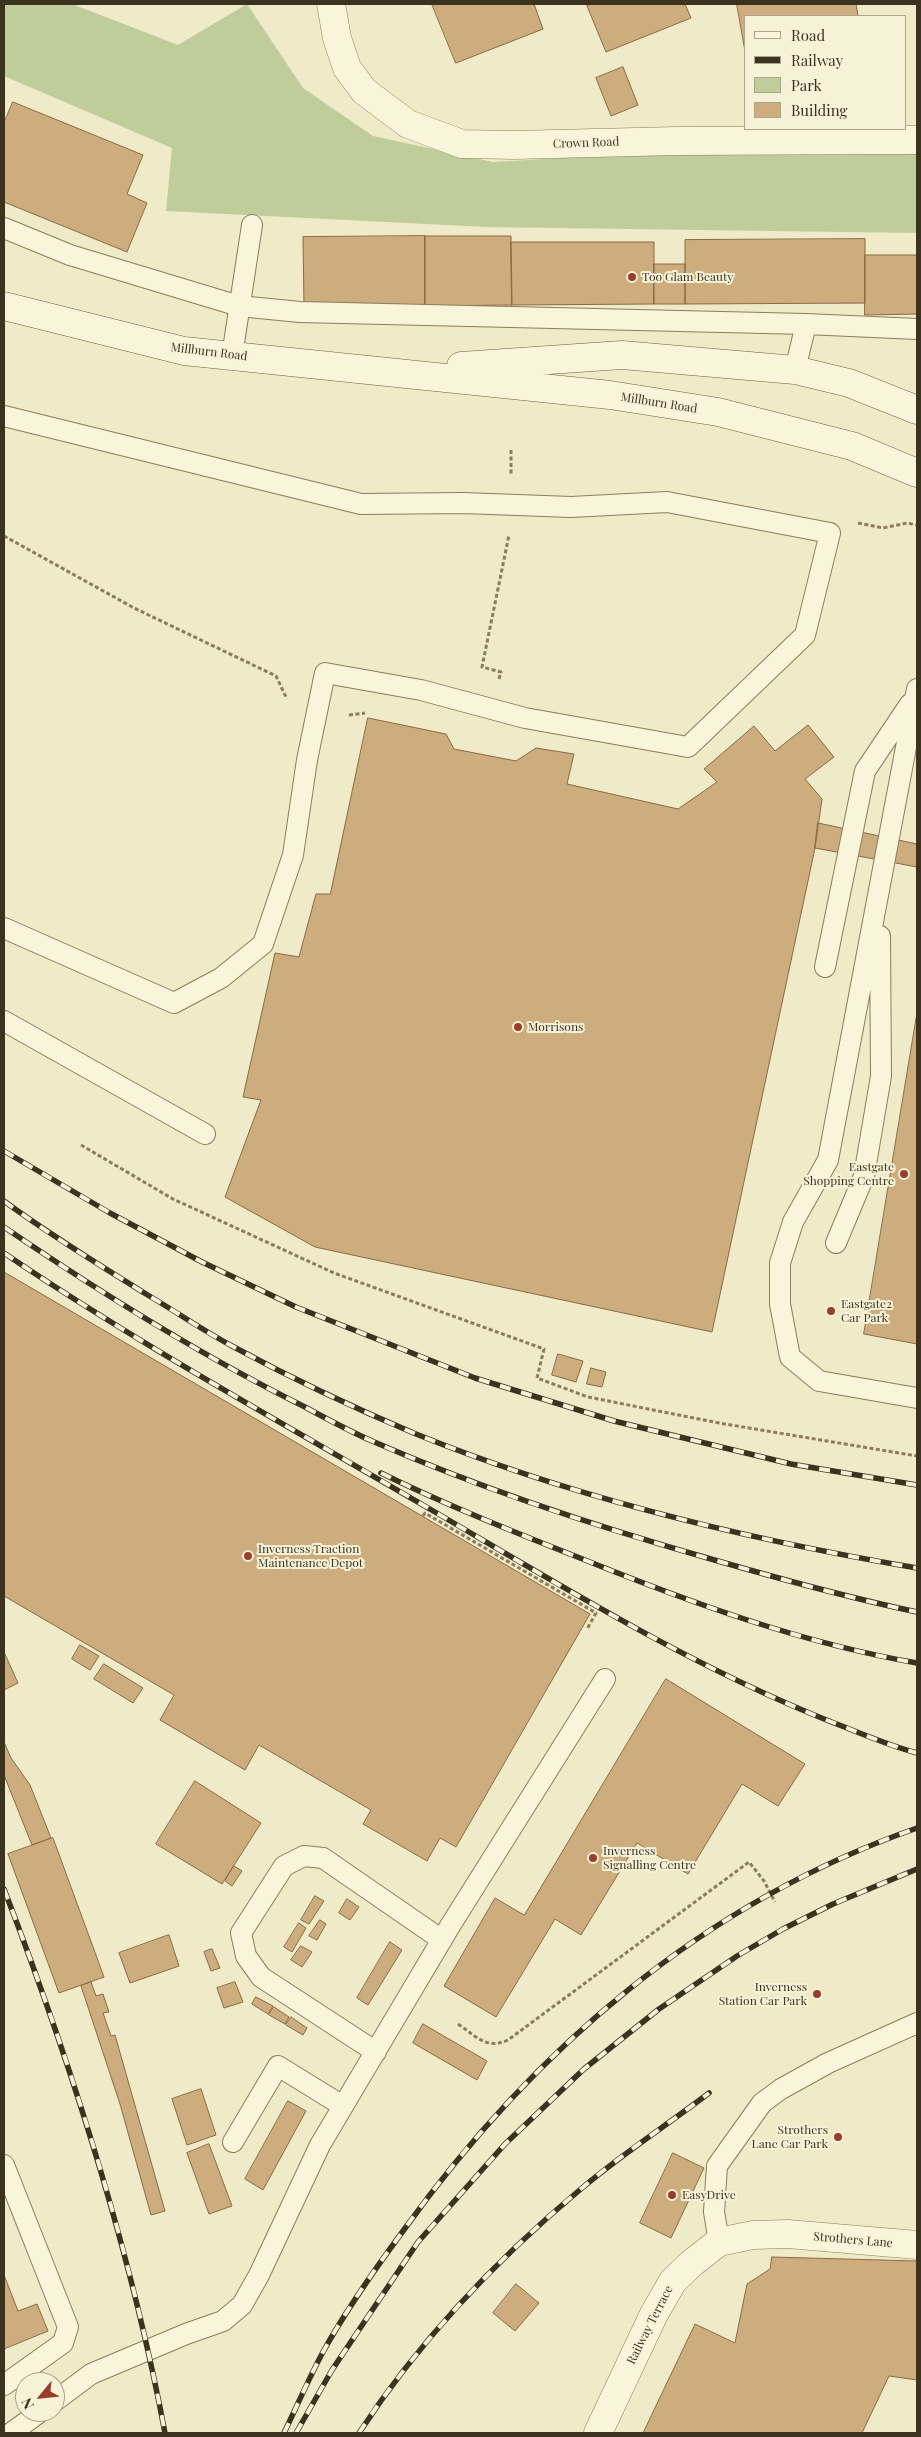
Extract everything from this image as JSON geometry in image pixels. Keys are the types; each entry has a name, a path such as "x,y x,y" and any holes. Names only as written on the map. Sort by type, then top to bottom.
{"main road":[{"name":"Crown Road","path":"331,4 337,38 347,68 364,91 408,124 462,144 917,140"},
{"name":"Millburn Road","path":"4,302 30,314"},
{"name":"Millburn Road","path":"4,306 184,351 610,395 718,412 852,446 917,473"},
{"name":"Millburn Road","path":"392,371 622,354 795,370 849,382 917,410"},
{"name":"Railway Terrace","path":"598,2433 654,2314 673,2281 692,2262 719,2242 753,2235 788,2234"},
{"name":"Strothers Lane","path":"788,2234 917,2245"}],"lane":[{"path":"232,356 252,225"},
{"path":"4,228 70,255 239,306 300,312 806,324 917,329"},
{"path":"795,370 806,324"},
{"path":"4,416 361,504 571,507 667,502 830,533 805,635 688,747 525,718 421,690 325,673 307,760 293,855 263,944 221,978 174,1003 4,928"},
{"path":"916,693 828,1160 793,1222 780,1263 780,1304 790,1357 819,1381 917,1398"},
{"path":"825,967 865,771 916,693"},
{"path":"836,1242 864,1176 881,1076 880,892"},
{"path":"4,1021 205,1134"},
{"path":"65,2394 91,2374 186,2334 223,2321 242,2305 259,2275 320,2145 442,1940 605,1679"},
{"path":"376,2052 260,1976 246,1956 241,1934 284,1866 304,1856 323,1858 442,1940"},
{"path":"719,2242 714,2212 717,2166 762,2104 780,2089 828,2063 917,2024"},
{"path":"233,2142 278,2066 344,2106"},
{"path":"4,2166 68,2327 62,2343 4,2385"},
{"path":"11,2433 26,2422"}],"path":[{"path":"492,709 500,672 482,667 511,523 511,450"},
{"path":"830,533 850,521 883,528 907,523 917,525"},
{"path":"4,536 134,608 276,676 294,712 316,720 369,712"},
{"path":"81,1145 173,1199 334,1273 544,1349 537,1378 588,1397 917,1456"},
{"path":"423,1516 425,1513 596,1613 587,1629"},
{"path":"458,2024 484,2042 496,2045 508,2040 750,1862 764,1881 775,1902"}],"green space":[{"path":"4,4 72,4 178,45 247,4 303,88 373,136 493,162 784,145 917,153 917,233 486,227 166,211 172,148 4,76"}],"building":[{"path":"432,4 534,4 543,29 456,63"},
{"path":"592,4 685,4 691,18 606,52 587,6"},
{"path":"737,4 856,4 858,15 744,15 744,45"},
{"path":"623,67 638,105 611,116 596,78"},
{"path":"13,102 143,155 127,194 147,203 127,252 4,202 4,123"},
{"path":"425,236 425,306 304,307 303,237"},
{"path":"425,236 511,236 512,305 425,306"},
{"path":"865,239 865,303 685,304 685,240"},
{"path":"511,242 654,242 654,304 512,305"},
{"path":"865,255 917,255 917,314 865,315"},
{"path":"654,264 685,264 685,304 654,304"},
{"name":"Morrisons","path":"368,718 446,734 454,749 516,761 536,748 574,754 567,784 678,809 717,782 704,769 754,726 775,751 808,725 834,757 805,779 822,799 815,848 712,1332 315,1247 225,1197 261,1100 243,1097 275,953 299,957 316,894 330,894"},
{"path":"818,823 917,844 917,867 815,848"},
{"name":"Eastgate Shopping Centre","path":"917,1013 917,1344 864,1334"},
{"name":"Inverness Traction Maintenance Depot","path":"4,1272 590,1614 456,1847 440,1838 427,1861 363,1824 371,1810 259,1745 245,1770 160,1720 174,1695 4,1596"},
{"path":"558,1354 583,1361 576,1382 552,1375"},
{"path":"591,1368 606,1372 602,1387 587,1384"},
{"path":"80,1645 99,1656 90,1670 72,1659"},
{"path":"4,1652 18,1683 4,1690"},
{"path":"104,1664 143,1688 133,1703 94,1679"},
{"name":"Inverness Signalling Centre","path":"666,1679 805,1764 778,1806 742,1784 688,1874 637,1843 581,1935 555,1919 496,2017 444,1986 495,1898 524,1915"},
{"path":"4,1742 11,1758 30,1785 51,1838 32,1845 4,1775"},
{"path":"195,1781 261,1823 222,1884 156,1844"},
{"path":"53,1838 104,1977 59,1993 8,1854"},
{"path":"234,1866 242,1871 232,1886 225,1881"},
{"path":"315,1896 324,1901 309,1924 301,1920"},
{"path":"347,1899 359,1907 350,1920 339,1913"},
{"path":"320,1920 326,1924 317,1940 309,1936"},
{"path":"299,1923 306,1928 292,1952 284,1947"},
{"path":"169,1935 179,1966 130,1983 119,1953"},
{"path":"390,1942 402,1950 368,2005 357,1998"},
{"path":"301,1946 312,1952 302,1967 291,1960"},
{"path":"212,1949 220,1968 211,1971 204,1952"},
{"path":"91,1982 96,1996 103,1994 109,2012 103,2013 111,2036 115,2035 165,2211 151,2215 120,2104 81,1986"},
{"path":"235,1982 243,2002 224,2008 217,1988"},
{"path":"256,1997 273,2006 268,2014 252,2004"},
{"path":"274,2007 289,2017 285,2024 269,2015"},
{"path":"291,2017 307,2028 303,2035 286,2025"},
{"path":"423,2024 487,2061 477,2080 413,2043"},
{"path":"201,2089 216,2135 187,2145 172,2099"},
{"path":"288,2101 306,2111 263,2190 245,2179"},
{"path":"209,2144 232,2206 209,2214 187,2153"},
{"name":"EasyDrive","path":"673,2153 704,2168 671,2238 640,2223"},
{"path":"772,2257 917,2261 917,2380 889,2376 862,2433 643,2433 695,2324 735,2343 747,2284 770,2269"},
{"path":"4,2275 18,2311 37,2304 48,2331 4,2349"},
{"path":"516,2284 539,2303 515,2331 493,2313"}],"railway":[{"path":"4,1151 110,1213 202,1262 296,1307 475,1378 614,1421 791,1464 917,1485"},
{"path":"4,1201 74,1249 221,1340 277,1370 416,1434 537,1478 663,1515 790,1544 917,1568"},
{"path":"4,1227 77,1276 189,1345 346,1429 414,1459 500,1492 630,1535 792,1582 917,1612"},
{"path":"4,1253 56,1288 163,1354 628,1624 727,1676 778,1699 829,1721 917,1753"},
{"path":"381,1473 505,1528 662,1590 746,1620 874,1655 917,1663"},
{"path":"284,2433 332,2336 392,2245 454,2165 508,2102 567,2043 629,1989 695,1940 765,1897 839,1859 917,1828"},
{"path":"296,2433 332,2370 418,2242 505,2144 584,2069 659,2009 737,1956 783,1929 833,1904 917,1869"},
{"path":"4,1889 53,2023 97,2158 135,2294 165,2433"},
{"path":"359,2433 407,2366 490,2272 597,2175 709,2093"}],"place":[{"name":"Too Glam Beauty","path":"632,277"},
{"name":"Morrisons","path":"518,1027"},
{"name":"Eastgate Shopping Centre","path":"904,1174"},
{"name":"Eastgate2 Car Park","path":"831,1311"},
{"name":"Inverness Traction Maintenance Depot","path":"248,1556"},
{"name":"Inverness Signalling Centre","path":"593,1858"},
{"name":"Inverness Station Car Park","path":"817,1994"},
{"name":"Strothers Lane Car Park","path":"838,2137"},
{"name":"EasyDrive","path":"672,2195"}]}
